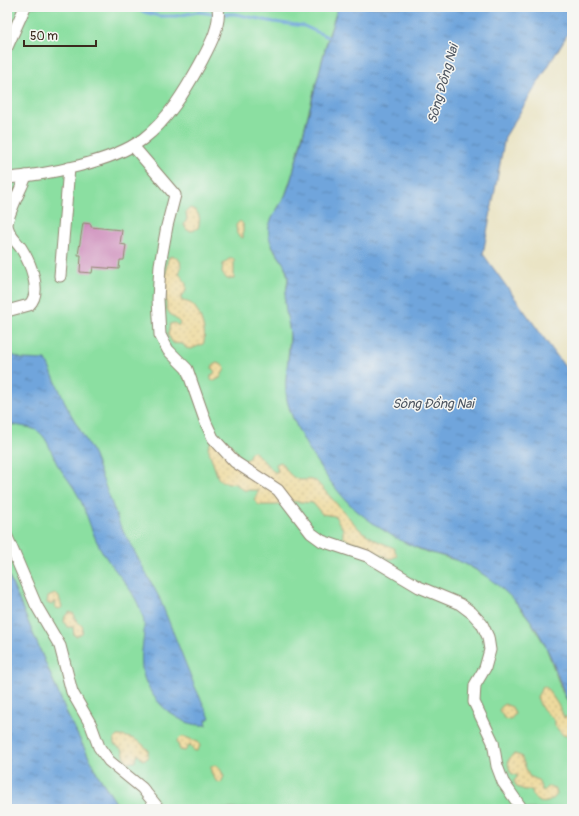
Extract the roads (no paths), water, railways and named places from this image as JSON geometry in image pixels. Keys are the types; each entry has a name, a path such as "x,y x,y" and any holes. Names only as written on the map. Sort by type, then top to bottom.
{"street":[{"path":"7,47 25,7"},
{"path":"7,178 69,168 109,156 133,146 155,129 184,92 210,46 218,12"},
{"path":"133,146 175,194 165,233 160,265 158,299 160,335 168,350 187,369 206,423 213,438 235,462 278,490 311,532 322,542 367,556 419,587 460,604 478,618 488,636 490,650 486,668 475,685 474,702 493,742 497,766 502,782 522,809"},
{"path":"60,276 69,168"},
{"path":"7,312 29,305 36,295 26,256 10,234 7,225 26,176"},
{"path":"7,537 36,605 58,641 72,692 91,726 99,747 109,761 142,788 159,809"}],"water":[{"name":"Sông Đồng Nai","path":"338,7 572,7 572,27 505,137 483,254 565,367 572,374 572,710 550,655 539,634 522,609 512,598 489,578 476,570 458,561 405,543 380,528 357,511 336,489 315,460 297,428 291,413 286,392 286,376 290,344 285,299 288,277 284,264 270,240 269,226 274,214 285,196 290,181"},
{"path":"7,353 22,359 46,360 68,409 92,451 120,525 159,597 195,687 210,718 206,720 207,725 196,725 174,716 164,708 149,689 144,679 141,661 144,632 143,618 133,594 99,546 79,497 57,464 45,439 35,430 7,423"},
{"path":"7,572 68,716 98,775 120,809 7,809"}],"waterway":[{"path":"133,7 159,16 176,16 198,12 235,14 304,26 328,37"}]}
